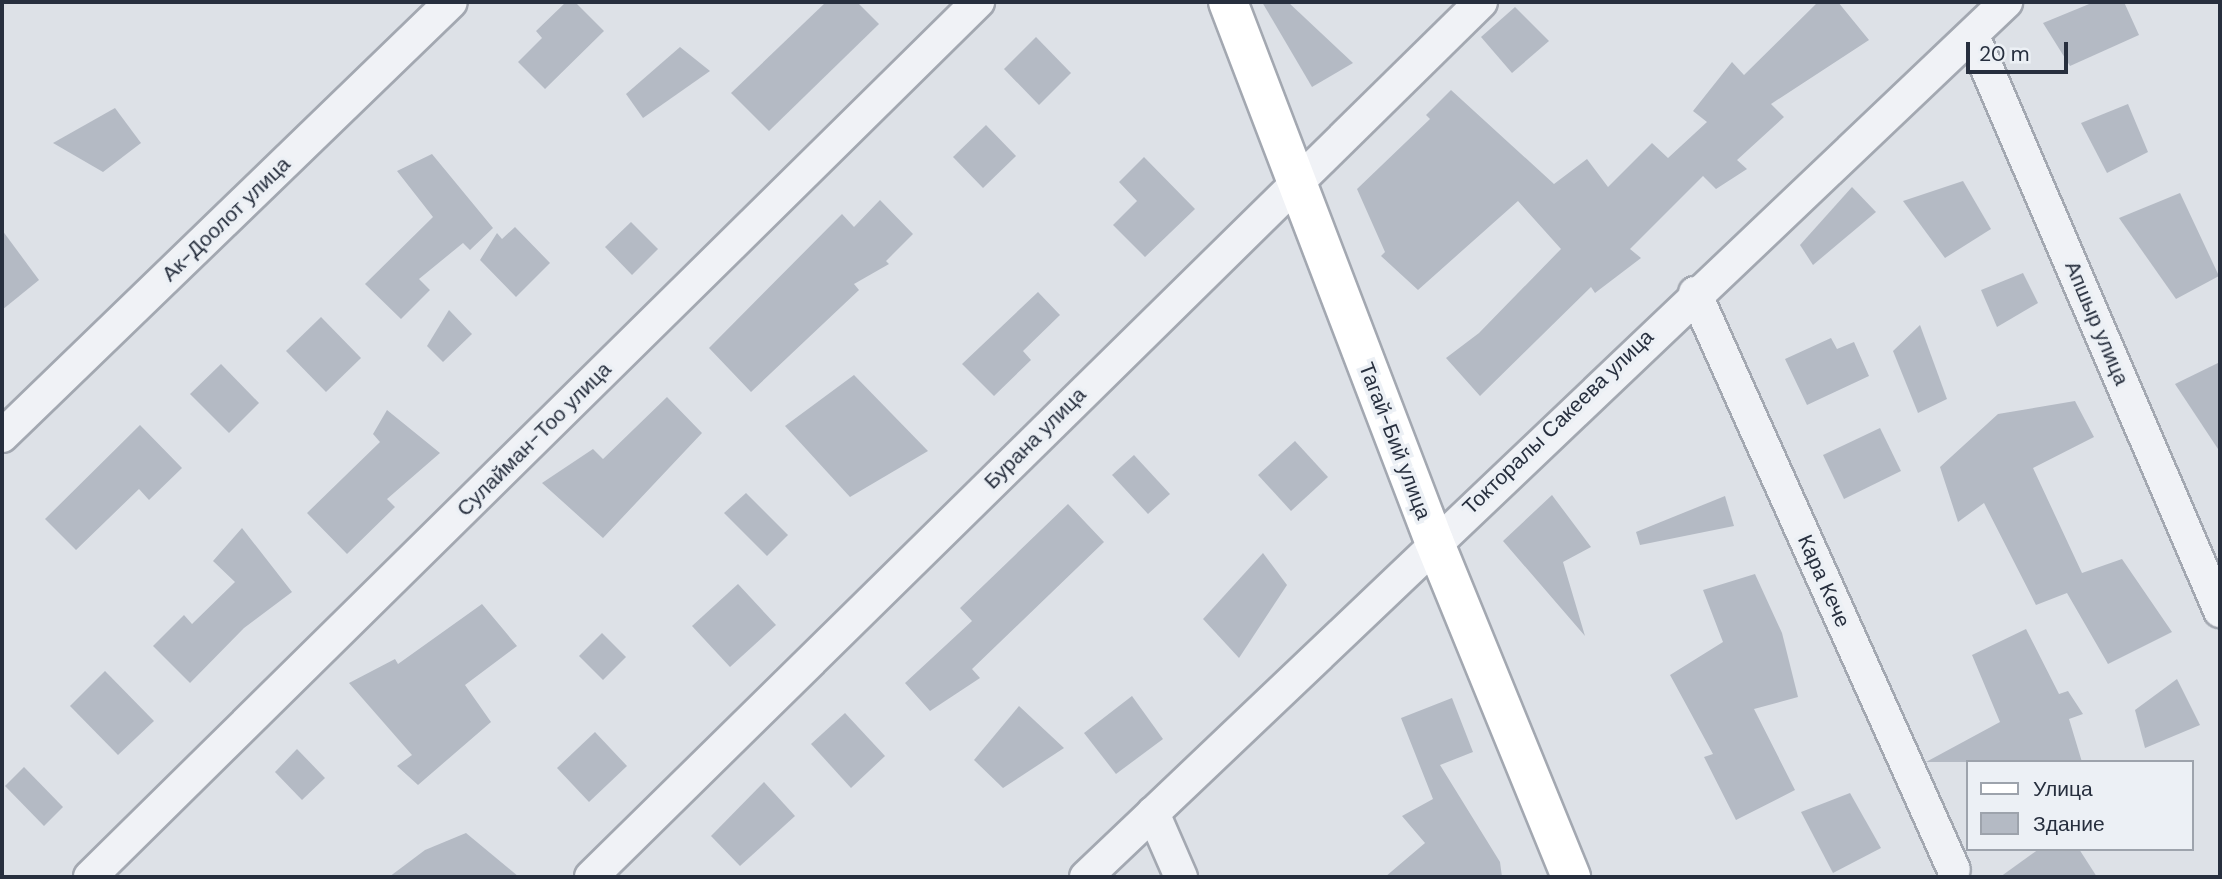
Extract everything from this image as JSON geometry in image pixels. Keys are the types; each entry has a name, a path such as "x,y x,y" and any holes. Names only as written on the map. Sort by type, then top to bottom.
{"street":[{"name":"Ак-Доолот улица","path":"2,436 450,2"},
{"name":"Сулайман-Тоо улица","path":"90,877 978,2"},
{"name":"Тагай-Бий улица","path":"1228,2 1434,541 1571,877"},
{"name":"Бурана улица","path":"591,877 1295,181 1481,2"},
{"name":"Токторалы Сакеева улица","path":"1086,877 1434,541 1695,293 1973,36 2006,2"},
{"name":"Апшыр улица","path":"1973,36 2220,611"},
{"name":"Кара Кече","path":"1695,293 1954,870"},
{"path":"1153,813 1181,877"}],"building":[{"path":"566,2 575,2 604,31 545,89 518,62 542,38 536,31"},
{"path":"826,2 857,2 879,24 769,131 731,93"},
{"path":"1262,2 1288,2 1353,63 1312,87"},
{"path":"1818,2 1838,2 1869,40 1771,104 1784,117 1737,160 1747,169 1716,189 1703,176 1630,249 1641,258 1595,293 1591,287 1480,396 1446,358 1479,333 1561,249 1518,201 1418,290 1381,256 1385,252 1357,189 1430,119 1426,115 1451,90 1554,184 1587,159 1608,187 1652,143 1668,158 1707,122 1693,111 1732,62 1744,75"},
{"path":"2094,2 2124,2 2139,35 2070,66 2043,23"},
{"path":"1515,7 1549,41 1512,73 1481,37"},
{"path":"1036,37 1071,73 1039,105 1004,69"},
{"path":"680,47 710,71 643,118 626,94"},
{"path":"2128,104 2148,152 2107,173 2081,123"},
{"path":"115,108 141,143 103,172 53,143"},
{"path":"986,125 1016,156 983,188 953,157"},
{"path":"432,154 493,228 470,250 463,243 419,279 430,290 401,319 365,284 433,217 397,171"},
{"path":"1144,157 1195,209 1145,257 1113,225 1137,201 1119,182"},
{"path":"1963,181 1991,229 1945,258 1903,201"},
{"path":"1852,187 1876,212 1813,265 1800,245"},
{"path":"2180,193 2219,276 2176,299 2119,218"},
{"path":"880,200 913,234 886,261 889,264 854,284 859,290 751,392 709,348 842,214 854,227"},
{"path":"631,222 658,249 632,275 605,247"},
{"path":"515,227 550,263 516,297 480,260 497,233 502,239"},
{"path":"2,230 39,280 2,310"},
{"path":"2023,273 2038,303 1997,327 1981,290"},
{"path":"1038,292 1060,315 1023,351 1031,360 994,396 962,364"},
{"path":"449,310 472,334 443,362 427,346"},
{"path":"321,317 361,358 326,392 286,351"},
{"path":"1920,325 1947,399 1918,413 1893,351"},
{"path":"1831,338 1837,349 1854,342 1869,376 1807,405 1785,359"},
{"path":"2220,362 2220,452 2175,384"},
{"path":"221,364 259,403 229,433 190,394"},
{"path":"854,375 928,451 850,497 785,426"},
{"path":"667,397 702,433 603,538 542,483 593,449 603,459"},
{"path":"2075,401 2094,437 2033,468 2082,573 2122,559 2172,632 2108,664 2067,593 2036,605 1984,503 1958,522 1940,467 1998,414"},
{"path":"387,410 440,453 387,499 395,507 347,554 307,513 380,442 373,434"},
{"path":"140,425 182,468 149,500 139,489 76,550 45,519"},
{"path":"1880,428 1901,471 1844,499 1823,455"},
{"path":"1295,441 1328,477 1291,511 1258,475"},
{"path":"1134,455 1170,494 1148,514 1112,475"},
{"path":"746,493 788,535 767,556 724,513"},
{"path":"1552,495 1591,547 1563,562 1585,636 1503,541"},
{"path":"1725,496 1734,526 1640,545 1636,532"},
{"path":"1068,504 1104,542 972,669 980,678 930,711 905,683 972,621 960,608"},
{"path":"242,528 292,592 244,628 190,683 153,646 184,615 192,624 235,582 213,561"},
{"path":"1263,553 1287,585 1239,658 1203,619"},
{"path":"1755,574 1782,633 1798,697 1754,709 1795,790 1736,820 1704,757 1713,754 1670,675 1723,642 1703,590"},
{"path":"738,584 776,625 730,667 692,626"},
{"path":"482,604 517,646 465,685 491,722 418,785 397,766 412,755 349,683 395,659 398,664"},
{"path":"2026,629 2059,694 2068,691 2083,714 2069,719 2081,760 1926,762 2000,722 1972,655"},
{"path":"602,633 626,657 603,680 579,656"},
{"path":"105,671 154,721 118,755 70,706"},
{"path":"2177,679 2200,725 2145,748 2135,710"},
{"path":"1132,696 1163,739 1116,774 1084,733"},
{"path":"1452,698 1473,752 1440,765 1500,862 1502,877 1385,877 1425,843 1402,816 1433,799 1401,718"},
{"path":"1019,706 1064,748 1003,788 974,760"},
{"path":"845,713 885,756 851,788 811,744"},
{"path":"595,732 627,766 589,802 557,768"},
{"path":"297,749 325,778 302,800 275,772"},
{"path":"24,767 63,807 44,826 5,786"},
{"path":"764,782 795,816 740,866 711,836"},
{"path":"1850,793 1881,848 1833,873 1801,812"},
{"path":"466,833 519,877 389,877 425,850"},
{"path":"2036,851 2080,851 2097,877 2000,877"}]}
